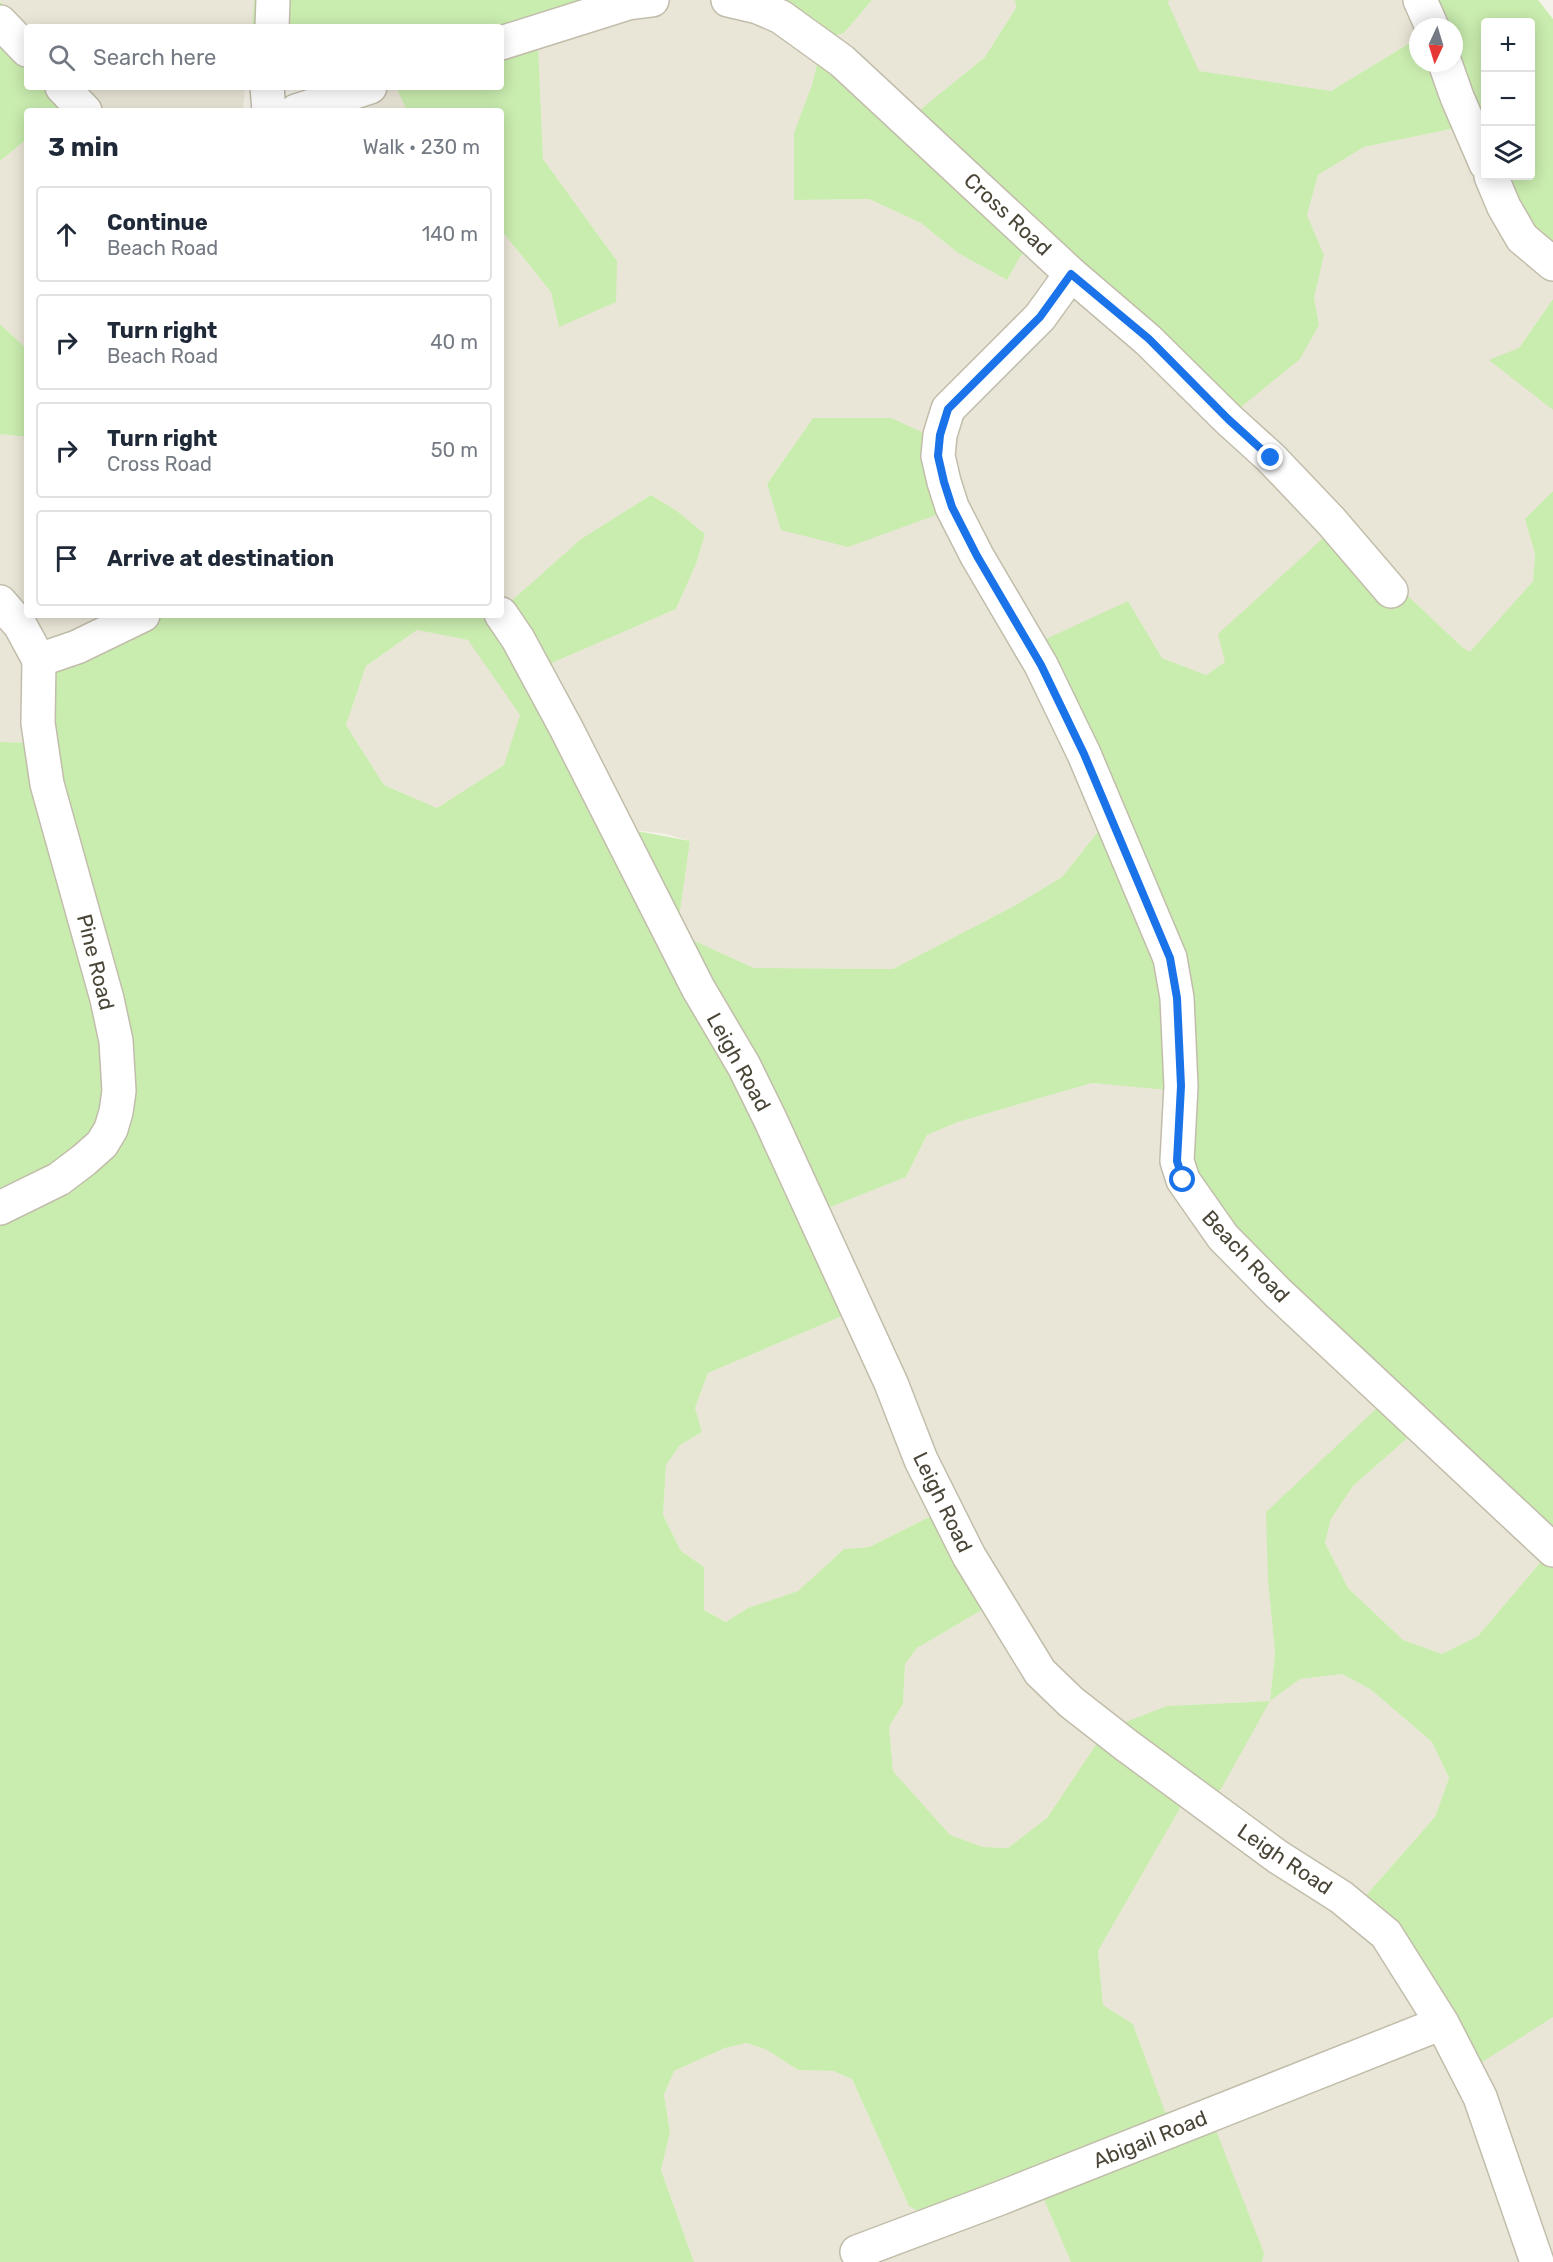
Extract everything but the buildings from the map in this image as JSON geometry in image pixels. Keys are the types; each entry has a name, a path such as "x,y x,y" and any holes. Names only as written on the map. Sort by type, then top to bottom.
{"street":[{"path":"272,24 273,0"},
{"path":"504,42 628,3 652,0"},
{"name":"Cross Road","path":"728,0 758,7 781,17 842,61 1071,274 1149,339 1228,419 1271,458 1331,521 1391,591"},
{"path":"1420,0 1428,18"},
{"path":"0,22 24,47"},
{"path":"1448,72 1481,154"},
{"path":"65,90 82,108"},
{"path":"267,90 268,108"},
{"path":"305,108 361,90"},
{"path":"1493,180 1504,207 1522,238 1553,264"},
{"name":"Beach Road","path":"1071,274 1040,317 948,409 940,435 938,456 952,507 977,556 1041,665 1084,754 1170,958 1177,998 1181,1086 1177,1161 1183,1180 1223,1237 1277,1292 1553,1550"},
{"name":"Pine Road","path":"0,602 20,625 39,660 38,723 47,784 116,1041 119,1091 111,1129 102,1144 58,1179 0,1208"},
{"path":"39,660 77,647 137,618"},
{"name":"Leigh Road","path":"504,618 518,639 566,728 698,988 744,1066 891,1383 921,1460 969,1556 1040,1672 1071,1702 1126,1745 1278,1857 1341,1897 1386,1934 1442,2024 1480,2097 1537,2262"},
{"name":"Abigail Road","path":"856,2252 998,2199 1442,2024"}],"shaded area":[{"path":"0,0 254,0 252,24 24,24 24,29"},
{"path":"611,0 732,0 844,33 872,0 1015,0 1016,8 985,57 909,120 823,39 812,85 794,200 869,199 921,223 958,253 1007,280 1020,257 1036,242 1319,325 1314,298 1324,255 1307,215 1318,175 1364,147 1471,125 1481,140 1481,180 1507,180 1553,251 1553,299 1519,348 1553,410 1553,491 1525,519 1535,554 1533,581 1470,653 1344,535 1225,662 1206,675 1162,658 1128,601 1108,819 1062,877 1014,906 893,969 754,968 677,933 690,841 666,834 626,829 558,685 552,663 676,609 696,564 705,534 677,511 651,495 581,539 508,605 504,602 504,234 551,292 559,327 617,261 543,159 537,19","holes":["813,418 782,530 767,484"]},
{"path":"1169,0 1428,0 1421,18 1409,18 1409,43 1331,91 1198,71 1167,2"},
{"path":"75,90 245,90 243,108 64,108 79,95"},
{"path":"336,90 397,90 406,108 252,108"},
{"path":"24,141 24,346 0,324 0,161"},
{"path":"0,434 24,437 24,618 112,618 50,743 0,742"},
{"path":"417,630 469,640 521,715 504,765 437,808 384,785 346,725 366,666"},
{"path":"1092,1083 1179,1090 1394,1387 1268,1580 1275,1653 1270,1700 1300,1679 1342,1674 1370,1689 1432,1742 1449,1778 1435,1817 1361,1901 1553,2017 1553,2262 1262,2262 1264,2253 1172,2113 1165,2113 1133,2024 1103,2005 1098,1951 1191,1789 1270,1701 1167,1706 1103,1734 1047,1818 1008,1848 983,1847 950,1835 893,1771 889,1727 903,1704 905,1664 917,1648 999,1600 947,1508 869,1547 844,1549 798,1591 748,1608 727,1622 704,1610 704,1567 681,1551 663,1515 666,1465 680,1445 702,1432 695,1408 708,1373 866,1306 828,1208 906,1177 927,1135 958,1122"},
{"path":"1420,1427 1550,1551 1478,1636 1442,1654 1403,1640 1348,1588 1325,1543 1331,1519 1353,1486"},
{"path":"747,2043 767,2050 798,2070 833,2071 852,2079 909,2206 918,2211 1024,2171 1032,2172 1071,2262 694,2262 661,2170 670,2132 664,2095 674,2071 725,2048"}],"green space":[{"path":"254,0 611,0 537,20 543,159 617,261 616,302 559,327 551,292 504,234 504,108 406,108 397,90 504,90 504,24 252,24"},
{"path":"732,0 872,0 844,33 824,38 909,119 985,57 1016,8 1015,0 1169,0 1168,3 1199,71 1331,91 1409,43 1409,72 1463,72 1463,18 1429,18 1428,0 1538,0 1553,19 1553,251 1497,180 1535,180 1535,18 1481,18 1481,149 1470,125 1364,147 1318,175 1307,215 1324,255 1314,298 1319,325 1300,359 1229,417 1036,242 1020,257 1007,280 958,253 921,223 869,199 794,200 794,133 812,85 823,39"},
{"path":"0,1 24,29 24,90 75,90 79,95 64,108 24,108 24,141 0,161"},
{"path":"1553,299 1553,410 1489,360 1519,348"},
{"path":"0,324 24,346 24,437 0,434"},
{"path":"813,418 891,418 939,440 950,510 848,547 781,530 767,484"},
{"path":"1553,491 1553,2017 1476,2066 1361,1901 1435,1817 1449,1778 1432,1742 1370,1689 1342,1674 1300,1679 1270,1701 1221,1789 1214,1795 1191,1789 1098,1951 1103,2005 1133,2024 1165,2112 1172,2113 1206,2105 1264,2253 1262,2262 1071,2262 1032,2172 1024,2171 918,2211 909,2206 852,2079 833,2071 798,2070 767,2050 747,2043 725,2048 674,2071 664,2095 670,2132 661,2170 694,2262 0,2262 0,742 50,743 51,647 107,618 504,618 504,610 508,604 581,539 651,495 677,511 705,534 696,564 676,609 552,663 558,685 626,829 690,841 677,933 754,968 893,969 1014,906 1062,877 1108,819 1033,645 1128,601 1162,658 1206,675 1225,662 1218,634 1333,529 1344,535 1470,652 1533,581 1535,554 1525,519","holes":["417,630 468,640 520,715 504,765 437,808 384,785 346,725 366,666","1092,1083 1179,1091 1195,1186 1393,1393 1266,1512 1268,1580 1275,1653 1270,1701 1167,1706 1110,1728 1103,1734 1047,1818 1008,1848 983,1847 950,1835 893,1771 889,1727 903,1704 905,1664 917,1648 999,1600 947,1508 869,1547 844,1549 798,1591 748,1608 726,1622 704,1610 704,1567 681,1551 663,1515 666,1465 680,1445 702,1432 695,1408 708,1373 866,1306 828,1208 906,1177 927,1135 958,1122","1420,1427 1550,1551 1478,1636 1442,1654 1403,1640 1348,1588 1325,1543 1331,1519 1353,1486"]}],"route":[{"path":"1183,1180 1177,1161 1181,1086 1177,998 1170,958 1084,754 1041,665 977,556 952,507 938,456 940,435 948,409 1040,317 1071,274 1149,339 1228,419 1271,458"}]}
